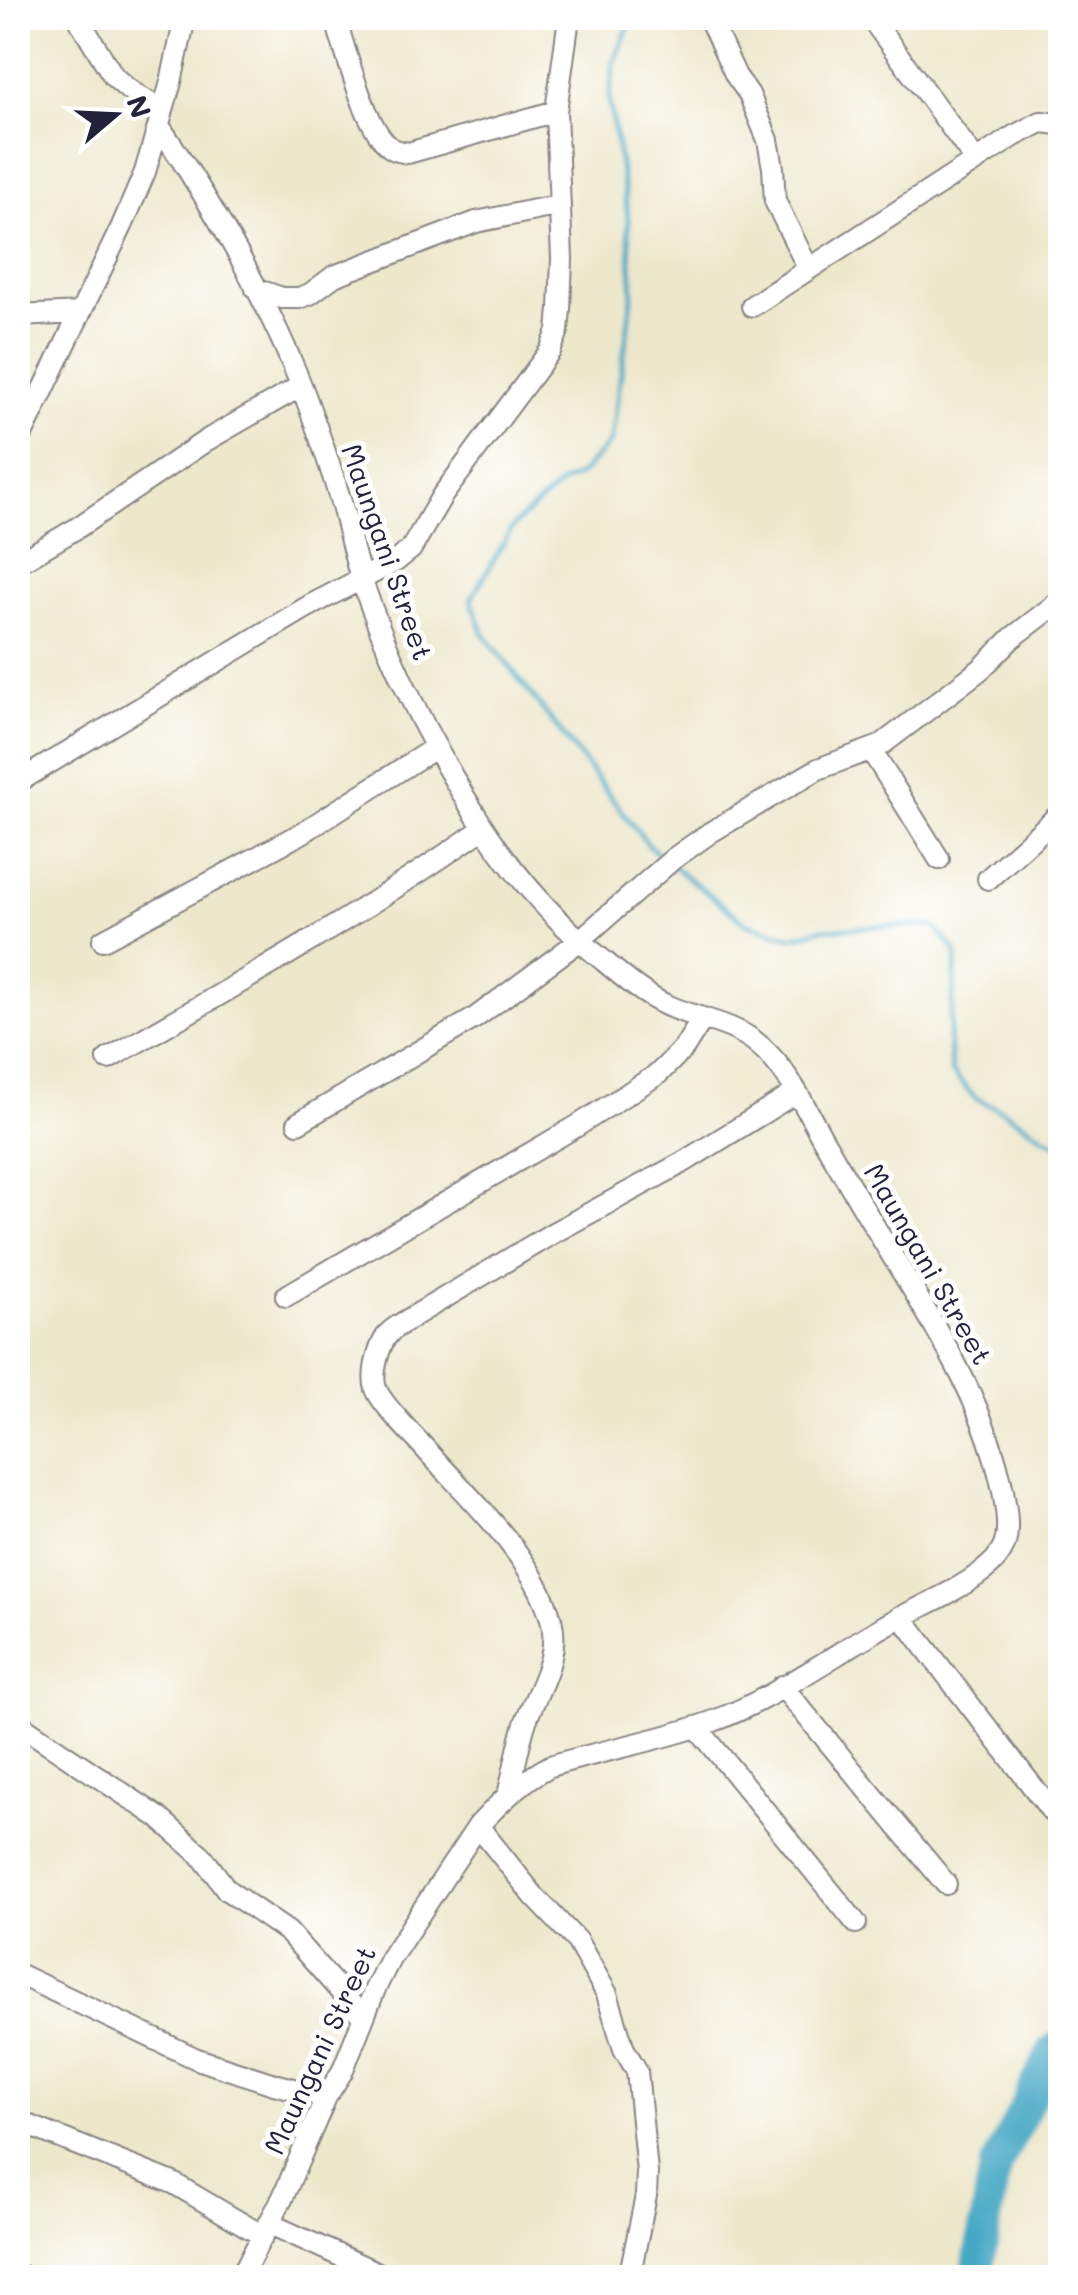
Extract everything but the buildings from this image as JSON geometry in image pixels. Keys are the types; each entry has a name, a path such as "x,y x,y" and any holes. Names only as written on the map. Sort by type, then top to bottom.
{"street":[{"path":"78,18 114,77 161,119"},
{"path":"18,443 145,172 185,18"},
{"path":"335,18 365,108 391,148 408,153 556,110"},
{"path":"18,782 278,624 396,561 411,549 442,496 550,351 558,331 560,204 556,110 570,18"},
{"path":"709,18 768,140 775,202 808,268"},
{"path":"870,18 976,160"},
{"name":"Maungani Street","path":"161,119 256,289 301,386 340,500 361,579 395,667 417,713 484,828 543,907 633,985 666,1005 757,1042 778,1064 962,1374 998,1464 1007,1511 1006,1544 990,1566 966,1584 902,1616 748,1706 697,1726 550,1766 508,1795 478,1826 390,1959 342,2072 326,2097 267,2230 240,2278"},
{"path":"752,306 976,160 1041,122 1060,124"},
{"path":"256,289 282,298 299,298 334,276 476,222 560,204"},
{"path":"18,316 80,313"},
{"path":"18,563 207,440 301,386"},
{"path":"298,1124 476,1018 580,941 710,832 818,769 871,750 957,688 1060,601"},
{"path":"103,940 302,833 436,746"},
{"path":"871,750 939,859"},
{"path":"988,878 1060,814"},
{"path":"108,1059 252,978 408,881 484,828"},
{"path":"286,1296 577,1126 658,1074 684,1048 702,1018"},
{"path":"508,1795 522,1734 546,1679 554,1638 551,1620 535,1579 516,1550 396,1416 376,1388 376,1358 388,1333 409,1318 553,1233 682,1164 797,1092"},
{"path":"902,1616 1060,1822"},
{"path":"782,1686 946,1884"},
{"path":"18,1723 158,1817 200,1854 227,1890 288,1932 363,2017"},
{"path":"697,1726 856,1923"},
{"path":"478,1826 534,1896 577,1941 607,1994 624,2049 636,2070 648,2172 629,2278"},
{"path":"18,1974 197,2059 326,2097"},
{"path":"18,2121 173,2183 267,2230 389,2278"},
{"path":"18,2274 25,2278"}],"waterway":[{"path":"632,18 614,63 609,99 627,207 633,292 611,441 581,474 561,484 514,525 471,599 484,634 650,847 665,859"},
{"path":"673,866 747,924 792,937 821,929 934,926 957,953 949,1040 951,1071 975,1098 1060,1146"},
{"path":"976,2278 995,2168 1053,2051 1060,2046"}]}
